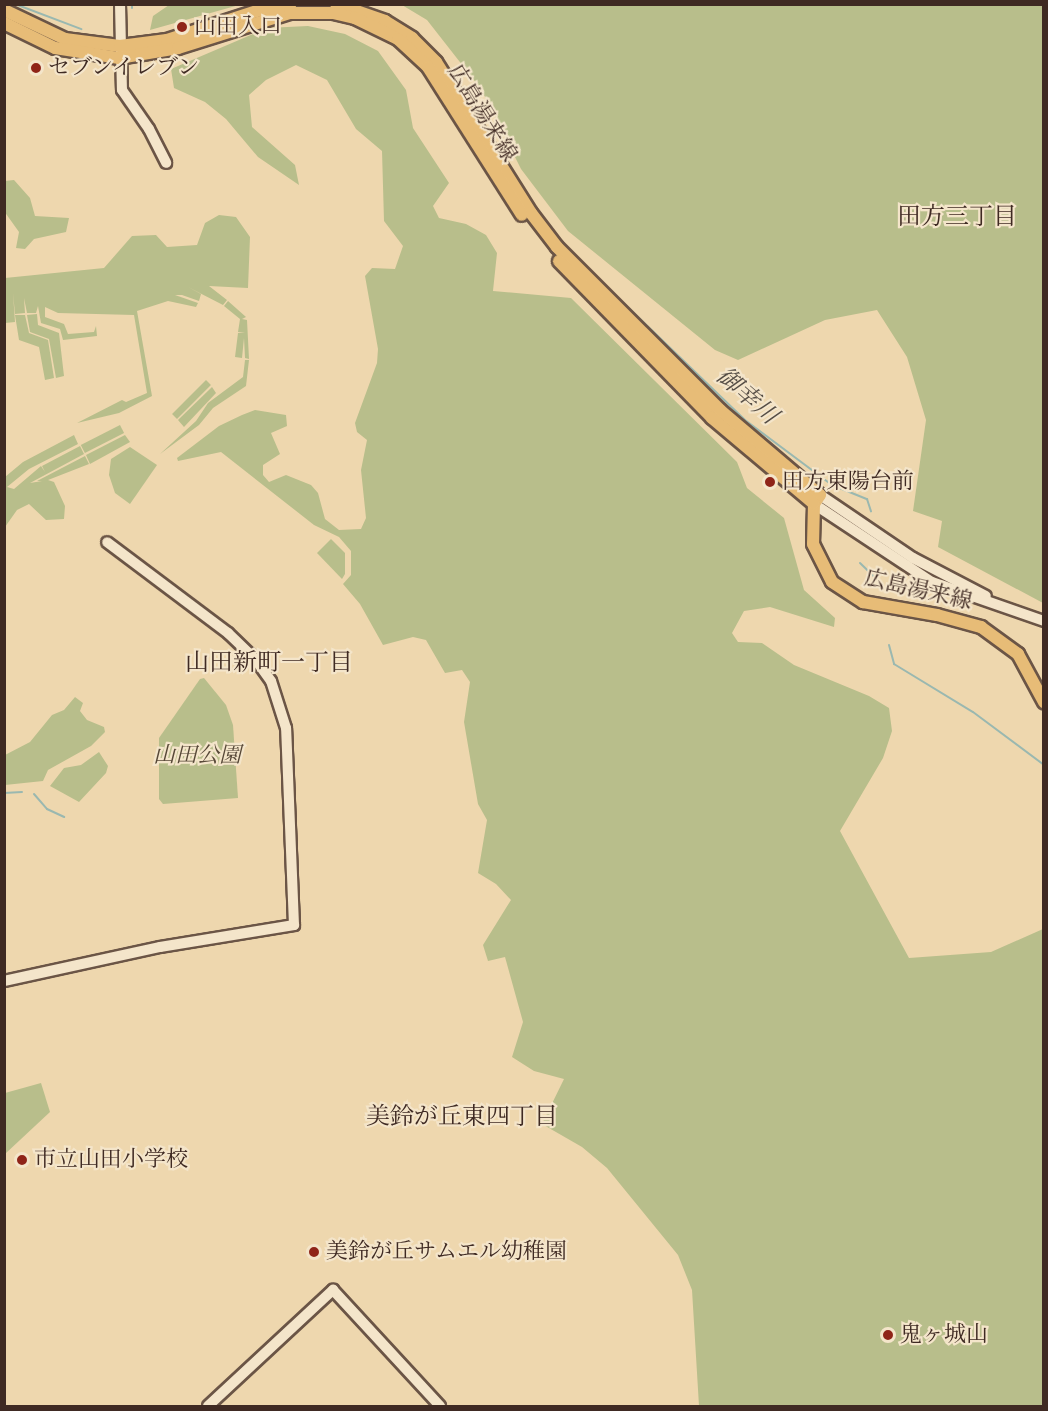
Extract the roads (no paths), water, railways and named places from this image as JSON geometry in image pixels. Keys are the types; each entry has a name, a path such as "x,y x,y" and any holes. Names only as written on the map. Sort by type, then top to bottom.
{"main road":[{"name":"広島湯来線","path":"4,10 64,39 119,52 167,40 263,9 291,4"},
{"name":"広島湯来線","path":"336,4 385,21 412,38 436,62 531,213 556,247 712,403 817,500"},
{"name":"広島湯来線","path":"4,23 55,48 119,52 178,48 290,13 333,13 355,18 398,39 438,80 498,178 546,247 578,284 712,418 817,500"},
{"name":"広島湯来線","path":"817,500 813,544 818,561 841,590 879,607 938,615 981,627 1017,654 1044,702"}],"street":[{"path":"120,4 119,52 122,90 150,129 166,163"},
{"path":"817,500 932,582 1044,621"},
{"path":"4,981 160,946 294,925 286,728 271,681 255,659 228,633 107,542"},
{"path":"207,1407 333,1290 440,1407"}],"waterway":[{"path":"15,4 81,29"},
{"name":"御幸川","path":"610,290 745,420 832,485 867,499 871,511"},
{"name":"御幸川","path":"860,563 880,582"},
{"name":"御幸川","path":"889,645 894,664 973,712 1044,765"},
{"path":"4,793 22,792"},
{"path":"34,794 47,809 64,817"}],"place":[{"name":"山田入口","path":"182,27"},
{"name":"セブンイレブン","path":"36,68"},
{"name":"田方東陽台前","path":"770,482"},
{"name":"市立山田小学校","path":"22,1160"},
{"name":"美鈴が丘サムエル幼稚園","path":"314,1252"},
{"name":"鬼ヶ城山","path":"888,1335"}],"district":[{"name":"田方三丁目","path":"957,217"},
{"name":"山田新町一丁目","path":"269,663"},
{"name":"美鈴が丘東四丁目","path":"462,1117"}],"park label":[{"name":"山田公園","path":"197,756"}]}
